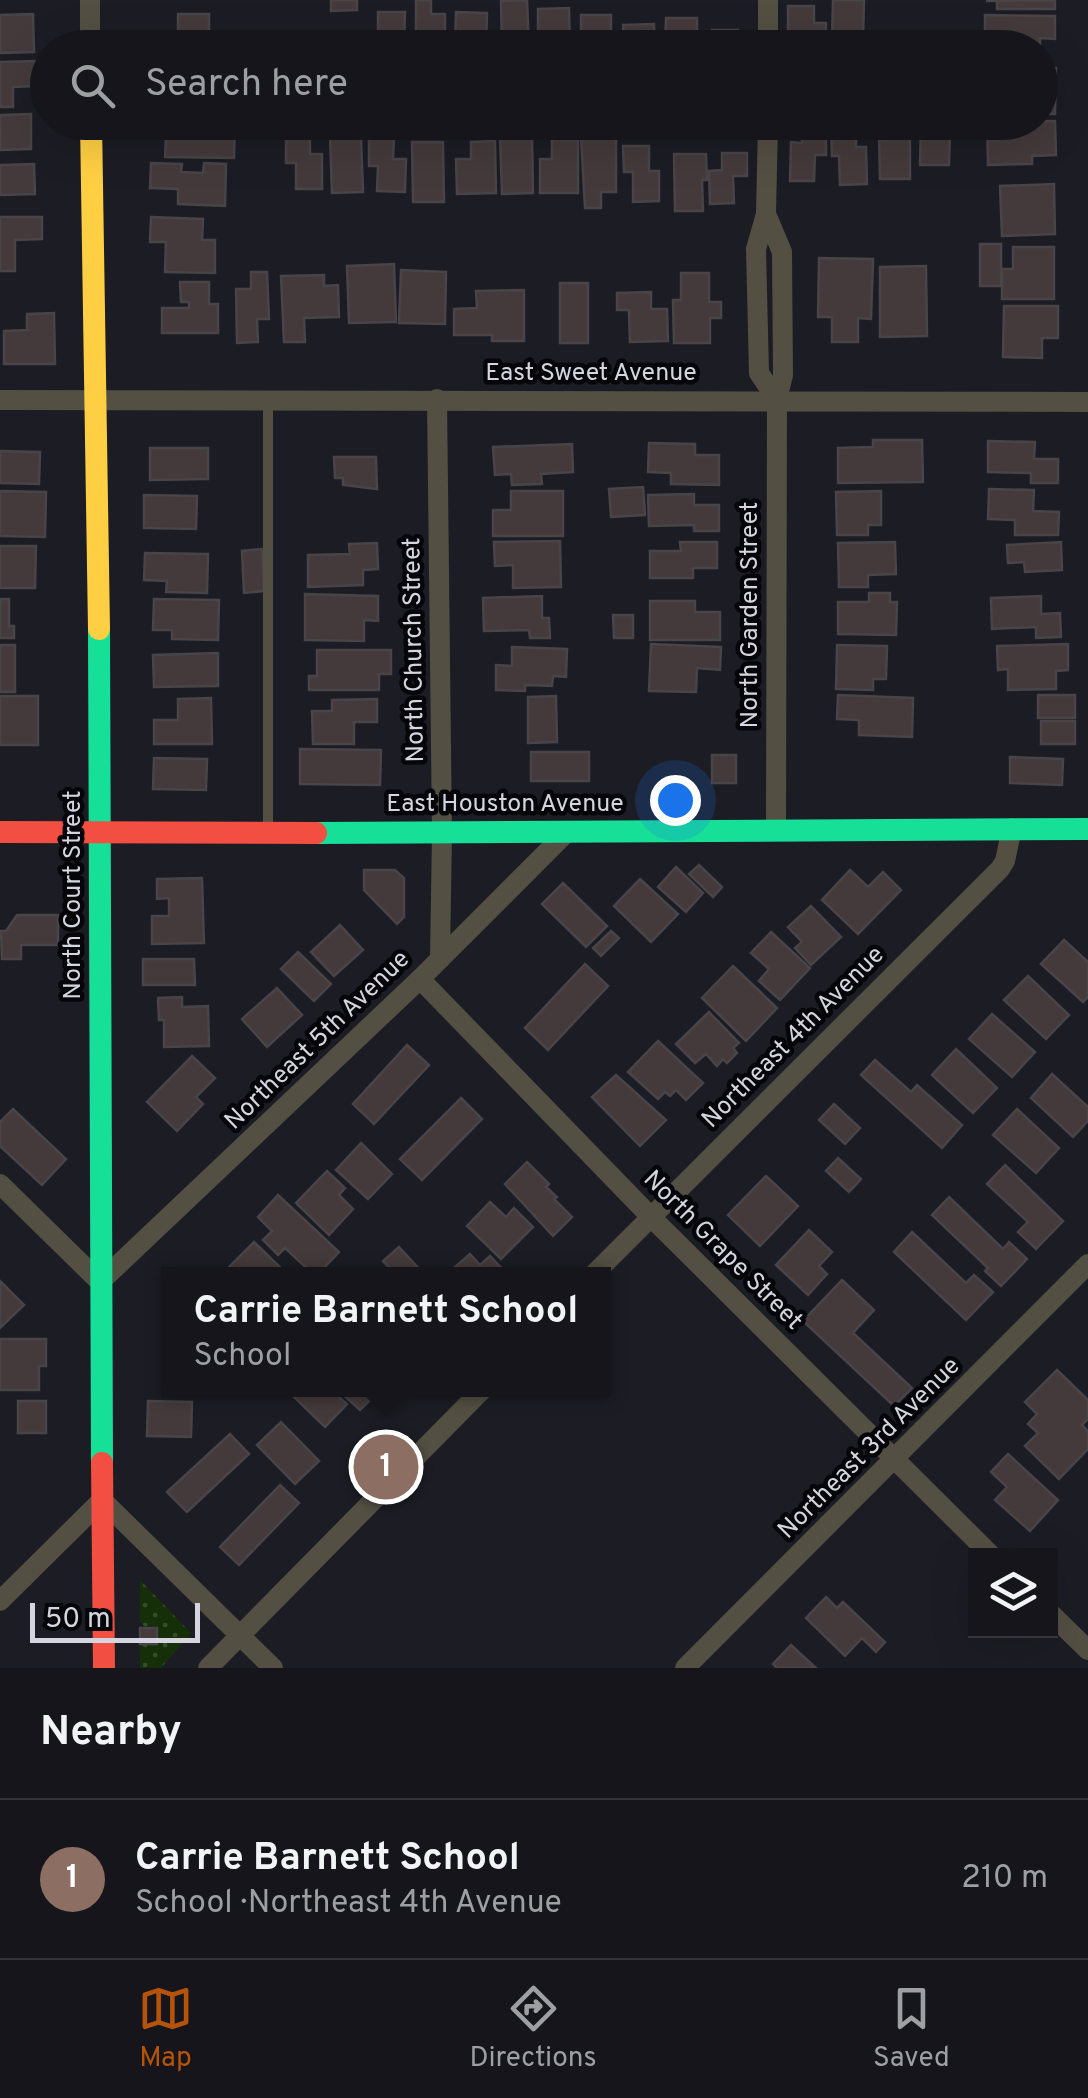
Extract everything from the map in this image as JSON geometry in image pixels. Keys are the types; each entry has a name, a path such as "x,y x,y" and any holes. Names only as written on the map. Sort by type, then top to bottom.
{"street":[{"path":"90,0 90,30"},
{"path":"768,0 768,30"},
{"name":"North Court Street","path":"91,140 102,832 100,1282 104,1668"},
{"name":"North Garden Street","path":"768,140 766,214 756,249 759,372 776,400 776,830"},
{"name":"North Church Street","path":"437,399 440,960"},
{"name":"East Sweet Avenue","path":"0,400 1088,402"},
{"name":"Northeast 4th Avenue","path":"601,1267 1000,869 1012,828"},
{"name":"East Houston Avenue","path":"0,832 1088,829"},
{"name":"Northeast 5th Avenue","path":"100,1282 440,960 566,833"},
{"name":"North Grape Street","path":"420,979 984,1548"},
{"path":"0,1184 100,1282"},
{"name":"Northeast 3rd Avenue","path":"685,1668 1088,1264"},
{"path":"208,1668 475,1397"},
{"path":"0,1601 102,1500 273,1668"},
{"path":"1058,1621 1088,1650"}],"lane":[{"path":"268,399 268,832"}],"green space":[{"path":"140,1580 191,1633 161,1668 140,1668 140,1645 158,1645 158,1627 144,1626 140,1621"}],"building":[{"path":"331,0 357,0 357,10 331,11"},
{"path":"416,0 431,0 431,14 445,14 445,30 416,30"},
{"path":"527,0 528,30 502,30 501,1"},
{"path":"833,0 864,0 863,30 832,30"},
{"path":"1055,0 1055,9 997,9 997,1 986,1"},
{"path":"788,6 814,6 814,23 826,23 826,30 788,30"},
{"path":"569,8 570,30 538,30 538,9"},
{"path":"378,12 405,12 404,30 378,30"},
{"path":"456,12 487,13 487,30 456,30"},
{"path":"33,14 30,52 0,53 0,15"},
{"path":"178,14 209,14 209,30 178,30"},
{"path":"581,15 611,15 611,30 581,30"},
{"path":"985,15 1055,16 1055,30 985,30"},
{"path":"666,18 697,18 697,30 666,30"},
{"path":"654,24 654,30 623,30 623,25"},
{"path":"30,61 30,86 13,87 13,107 0,107 0,62"},
{"path":"30,114 31,149 0,150 0,115"},
{"path":"166,140 234,140 234,158 165,157"},
{"path":"286,140 310,140 310,154 322,154 322,189 296,189 296,163 286,163"},
{"path":"330,140 361,140 363,192 332,193"},
{"path":"369,140 394,140 393,159 406,159 405,192 377,191 378,166 369,166"},
{"path":"500,140 532,140 533,193 502,194"},
{"path":"552,140 578,140 578,193 540,193 540,159 552,159"},
{"path":"581,140 616,140 616,192 601,192 601,208 585,208"},
{"path":"826,140 826,155 815,155 814,181 790,181 791,142"},
{"path":"831,140 856,140 856,147 866,147 867,184 840,185 839,156 832,156"},
{"path":"879,140 910,140 910,179 880,179"},
{"path":"921,140 950,140 949,165 920,165"},
{"path":"987,140 1056,140 1056,155 1032,156 1032,164 988,165"},
{"path":"495,141 496,193 457,194 456,159 471,159 471,142"},
{"path":"412,142 443,142 444,202 413,202"},
{"path":"623,146 649,146 649,171 659,171 659,201 633,202 633,172 624,172"},
{"path":"722,153 747,153 747,176 733,176 734,203 710,204 709,171 722,170"},
{"path":"674,154 706,154 703,211 675,211"},
{"path":"151,163 182,164 181,172 203,173 204,163 226,164 225,206 178,204 178,189 150,188"},
{"path":"34,164 35,194 0,195 0,165"},
{"path":"1054,184 1055,234 1002,236 1000,186"},
{"path":"0,217 42,217 42,239 15,240 15,271 0,271"},
{"path":"151,217 203,219 202,240 215,240 215,273 165,272 166,242 150,242"},
{"path":"980,244 1001,244 1001,286 980,286"},
{"path":"1013,247 1054,247 1054,299 1002,299 1002,269 1013,269"},
{"path":"819,258 873,259 871,319 858,318 858,342 832,342 832,317 818,317"},
{"path":"394,264 396,322 349,323 347,266"},
{"path":"926,266 927,336 880,337 880,267"},
{"path":"401,270 446,272 445,324 399,323"},
{"path":"251,272 267,272 269,319 257,319 258,342 237,343 236,289 251,289"},
{"path":"681,273 709,273 709,302 721,302 721,318 710,318 710,343 674,343 673,300 681,300"},
{"path":"324,275 324,286 338,285 339,317 304,318 305,342 284,342 281,276"},
{"path":"180,282 209,282 209,304 218,304 218,333 162,333 162,308 189,308 189,302 181,302"},
{"path":"560,283 588,283 588,343 560,343"},
{"path":"524,290 524,341 492,341 492,335 454,335 454,309 477,308 476,291"},
{"path":"651,292 651,309 667,309 668,341 630,342 629,310 617,310 617,293"},
{"path":"1004,306 1058,306 1058,338 1042,338 1042,358 1003,357"},
{"path":"54,313 55,364 4,364 4,331 27,330 27,314"},
{"path":"873,440 922,440 923,482 838,483 838,448 873,447"},
{"path":"988,441 1035,442 1034,459 1058,459 1058,483 1031,483 1031,473 988,472"},
{"path":"649,443 695,444 695,455 719,455 719,485 671,484 671,473 648,472"},
{"path":"572,444 573,472 541,474 542,484 512,485 511,474 495,475 493,447"},
{"path":"150,448 208,448 208,479 150,480"},
{"path":"0,451 40,452 39,484 0,483"},
{"path":"334,457 376,457 377,489 343,485 343,478 335,478"},
{"path":"643,487 645,515 611,517 609,489"},
{"path":"989,489 1034,490 1033,511 1059,512 1058,535 1015,535 1015,520 988,519"},
{"path":"0,491 46,492 45,537 0,536"},
{"path":"511,491 563,491 563,536 493,536 493,510 511,510"},
{"path":"881,491 881,525 868,525 868,535 837,535 836,492"},
{"path":"694,494 694,505 719,505 719,531 694,531 694,525 649,526 648,495"},
{"path":"144,495 197,496 196,529 144,528"},
{"path":"560,541 561,587 513,588 513,565 495,566 494,542"},
{"path":"680,542 717,542 717,568 693,568 693,578 650,578 650,551 681,551"},
{"path":"895,542 896,574 868,575 868,587 839,587 838,543"},
{"path":"1061,542 1062,570 1025,572 1024,562 1008,563 1007,545"},
{"path":"377,543 378,569 363,570 363,585 308,587 308,555 350,554 349,544"},
{"path":"0,546 36,546 35,588 0,588"},
{"path":"262,549 264,591 244,593 242,551"},
{"path":"145,553 208,554 207,593 166,592 167,581 144,580"},
{"path":"869,593 890,593 890,602 897,602 896,635 838,634 838,602 869,602"},
{"path":"305,594 378,596 378,621 364,620 364,641 305,640"},
{"path":"542,596 542,618 549,618 550,638 530,638 529,630 484,631 483,598"},
{"path":"1041,596 1041,614 1060,613 1061,637 1036,638 1036,627 992,629 991,598"},
{"path":"0,599 9,599 9,626 14,626 14,638 0,638"},
{"path":"154,599 219,600 218,640 172,639 172,630 153,630"},
{"path":"650,601 695,601 695,612 720,612 720,640 650,640"},
{"path":"613,615 633,615 633,638 614,638"},
{"path":"651,644 721,647 720,670 697,668 696,692 649,691"},
{"path":"1068,644 1068,670 1056,671 1056,689 1008,690 1008,669 998,670 997,646"},
{"path":"0,645 15,645 15,692 0,692"},
{"path":"837,645 887,646 886,679 873,679 873,690 836,689"},
{"path":"512,647 567,649 566,677 553,676 552,686 525,685 525,691 496,690 496,665 512,666"},
{"path":"317,650 391,650 391,674 379,674 379,690 309,690 309,676 317,676"},
{"path":"218,653 218,686 154,687 153,655"},
{"path":"838,695 913,698 912,737 859,735 859,720 837,719"},
{"path":"1038,695 1075,695 1075,718 1038,718"},
{"path":"0,696 38,696 38,745 0,745"},
{"path":"556,696 557,742 528,743 528,697"},
{"path":"211,698 212,744 154,744 154,720 178,720 178,699"},
{"path":"377,699 377,722 354,722 354,744 313,744 312,711 332,711 332,700"},
{"path":"1041,721 1075,721 1075,744 1041,744"},
{"path":"300,749 381,750 380,785 300,784"},
{"path":"531,752 589,752 589,781 531,781"},
{"path":"712,755 736,755 736,783 712,783"},
{"path":"1010,757 1063,759 1062,785 1010,783"},
{"path":"154,758 207,759 206,790 153,789"},
{"path":"699,865 722,887 713,897 689,874"},
{"path":"676,867 703,893 686,912 658,887"},
{"path":"364,870 395,870 404,878 404,917 397,924 364,890"},
{"path":"850,870 868,887 883,872 901,890 858,934 822,900"},
{"path":"202,878 204,943 152,944 152,916 169,916 169,898 157,899 157,879"},
{"path":"640,879 678,914 651,942 614,906"},
{"path":"563,883 607,926 586,947 542,904"},
{"path":"811,906 841,937 811,965 795,948 802,942 788,927"},
{"path":"17,915 58,915 58,945 21,945 21,959 2,959 1,931 6,931"},
{"path":"340,925 363,950 334,976 311,952"},
{"path":"611,931 619,938 601,956 593,948"},
{"path":"771,932 810,968 780,1000 759,981 769,969 751,953"},
{"path":"1064,940 1088,962 1088,997 1083,1002 1041,964"},
{"path":"298,952 331,984 314,1001 281,969"},
{"path":"143,959 194,959 195,985 143,985"},
{"path":"585,964 608,986 548,1050 525,1028"},
{"path":"733,966 777,1008 746,1041 702,998"},
{"path":"1028,976 1069,1015 1046,1039 1004,1000"},
{"path":"277,988 302,1015 267,1047 242,1019"},
{"path":"182,997 182,1007 208,1006 209,1046 164,1047 164,1020 159,1020 158,998"},
{"path":"709,1012 739,1043 733,1048 737,1053 717,1066 706,1054 695,1063 676,1044"},
{"path":"992,1014 1035,1052 1012,1077 969,1039"},
{"path":"658,1041 703,1083 686,1100 676,1090 670,1096 665,1092 658,1099 628,1072"},
{"path":"407,1045 429,1065 374,1124 353,1104"},
{"path":"956,1049 997,1088 973,1113 932,1075"},
{"path":"192,1056 215,1078 196,1097 203,1104 177,1131 147,1102"},
{"path":"875,1060 911,1092 917,1085 962,1125 942,1148 861,1075"},
{"path":"1052,1074 1088,1107 1088,1121 1073,1137 1031,1098"},
{"path":"616,1075 666,1120 640,1146 592,1097"},
{"path":"461,1098 482,1119 422,1180 400,1159"},
{"path":"834,1104 860,1128 845,1144 819,1120"},
{"path":"13,1109 66,1159 42,1185 0,1146 0,1122"},
{"path":"1017,1109 1059,1148 1036,1173 993,1135"},
{"path":"361,1143 392,1174 368,1199 336,1170"},
{"path":"838,1158 861,1179 849,1192 826,1171"},
{"path":"527,1162 549,1184 546,1187 557,1197 554,1199 572,1217 553,1236 505,1184"},
{"path":"1005,1165 1063,1221 1036,1249 1018,1232 1028,1222 987,1184"},
{"path":"327,1171 345,1188 339,1195 353,1209 329,1235 296,1203"},
{"path":"766,1176 798,1206 760,1246 728,1215"},
{"path":"278,1195 339,1252 325,1267 305,1267 285,1248 278,1255 263,1240 272,1231 258,1217"},
{"path":"949,1197 1003,1249 1009,1242 1027,1259 1001,1286 985,1271 988,1268 932,1215"},
{"path":"490,1202 506,1217 514,1208 533,1227 501,1259 467,1226"},
{"path":"809,1230 832,1252 819,1266 827,1274 808,1295 776,1265"},
{"path":"912,1232 966,1283 974,1275 993,1292 966,1320 894,1252"},
{"path":"254,1242 280,1267 229,1267"},
{"path":"399,1247 417,1267 389,1267 383,1261"},
{"path":"470,1254 480,1265 490,1256 500,1267 455,1267"},
{"path":"842,1280 874,1310 853,1333 912,1388 894,1406 803,1321"},
{"path":"0,1281 24,1305 0,1328"},
{"path":"0,1339 46,1339 46,1366 39,1366 39,1390 0,1390"},
{"path":"1057,1370 1088,1400 1088,1419 1082,1425 1088,1431 1088,1449 1059,1479 1025,1446 1038,1433 1028,1424 1037,1414 1025,1402"},
{"path":"294,1397 339,1397 347,1404 325,1427"},
{"path":"346,1397 373,1397 360,1410"},
{"path":"18,1401 46,1401 46,1433 18,1433"},
{"path":"148,1401 192,1402 191,1437 147,1436"},
{"path":"281,1422 319,1461 295,1484 257,1445"},
{"path":"230,1434 249,1454 187,1512 167,1492"},
{"path":"1008,1454 1058,1500 1030,1531 995,1500 1007,1487 991,1472"},
{"path":"280,1485 299,1503 239,1565 220,1547"},
{"path":"826,1597 837,1608 843,1602 885,1642 876,1652 862,1638 845,1656 806,1618"},
{"path":"140,1628 157,1628 157,1644 140,1644"},
{"path":"791,1645 816,1668 777,1668 773,1664"}],"traffic: fast":[{"path":"99,629 102,1463"},
{"path":"316,833 1088,829"}],"traffic: slow":[{"path":"91,140 99,629"}],"traffic: jam":[{"path":"0,832 316,833"},
{"path":"102,1463 104,1668"}],"place":[{"name":"Carrie Barnett School","path":"386,1467"}]}
